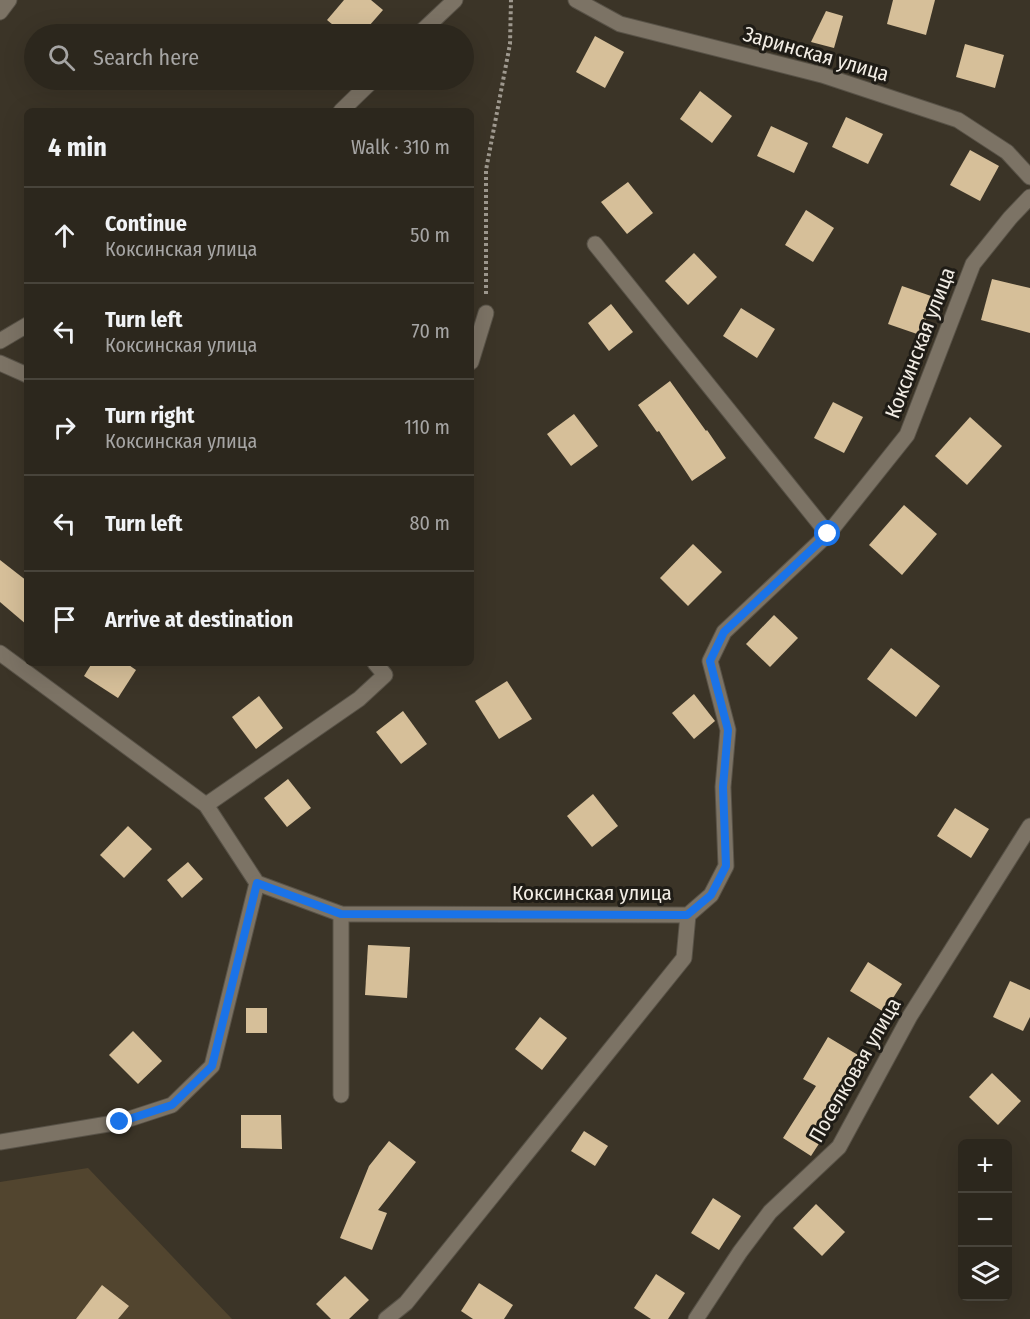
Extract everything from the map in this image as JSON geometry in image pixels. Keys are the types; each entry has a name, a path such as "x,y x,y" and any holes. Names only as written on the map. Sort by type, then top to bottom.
{"street":[{"path":"0,12 9,0"},
{"path":"430,24 455,0"},
{"name":"Заринская улица","path":"576,0 620,24 822,75 958,120 1007,152 1030,177"},
{"path":"344,108 363,90"},
{"name":"Коксинская улица","path":"257,883 341,914 687,915 711,895 726,866 723,787 728,730 710,661 724,632 828,534 907,435 973,264 1030,197"},
{"path":"595,244 828,534"},
{"path":"474,352 486,313"},
{"path":"0,341 24,327"},
{"path":"0,363 24,374"},
{"path":"0,653 206,804 257,883 212,1066 172,1105 120,1122 0,1142"},
{"path":"206,804 359,699 384,675 377,666"},
{"name":"Поселковая улица","path":"696,1319 740,1252 770,1212 839,1147 910,1016 1030,826"},
{"path":"341,914 341,1095"},
{"path":"386,1319 406,1303 684,958 687,915"}],"path":[{"path":"486,313 486,170 510,44 511,0"}],"shaded area":[{"path":"88,1168 232,1319 0,1319 0,1182"}],"building":[{"path":"344,0 371,0 383,10 371,24 332,24 327,20"},
{"path":"893,0 935,0 926,35 887,24"},
{"path":"826,11 843,16 834,48 811,42"},
{"path":"595,36 624,52 605,88 576,72"},
{"path":"965,44 1004,55 995,88 956,77"},
{"path":"700,91 732,116 712,143 680,119"},
{"path":"846,117 883,134 868,164 832,147"},
{"path":"771,126 808,143 794,173 757,156"},
{"path":"970,150 999,166 980,201 950,185"},
{"path":"628,182 653,213 627,234 601,202"},
{"path":"806,210 834,228 813,262 785,245"},
{"path":"694,253 717,277 688,305 665,281"},
{"path":"992,279 1030,288 1030,333 981,320"},
{"path":"902,286 934,297 920,335 888,324"},
{"path":"611,304 633,332 609,351 588,323"},
{"path":"741,308 775,329 757,358 723,336"},
{"path":"670,381 726,458 692,481 659,431 657,432 638,405"},
{"path":"833,402 863,417 844,453 814,438"},
{"path":"574,414 598,446 571,466 547,434"},
{"path":"970,417 1002,446 967,485 935,456"},
{"path":"904,505 937,534 902,575 869,545"},
{"path":"693,544 722,572 688,606 660,578"},
{"path":"0,560 24,579 24,622 0,602"},
{"path":"774,615 798,638 770,667 746,644"},
{"path":"891,648 940,686 916,717 867,679"},
{"path":"90,666 130,666 136,670 118,698 84,676"},
{"path":"507,681 532,719 499,739 475,701"},
{"path":"694,694 715,721 694,739 672,713"},
{"path":"259,696 283,728 256,749 232,717"},
{"path":"403,711 427,744 401,764 376,732"},
{"path":"288,779 311,808 287,827 264,798"},
{"path":"593,794 618,826 592,847 567,816"},
{"path":"955,808 989,829 971,858 937,836"},
{"path":"128,826 152,849 124,878 100,855"},
{"path":"188,862 203,879 182,898 167,880"},
{"path":"368,945 410,947 407,998 365,995"},
{"path":"868,962 902,984 884,1012 850,991"},
{"path":"1010,981 1030,990 1030,1017 1023,1031 993,1017"},
{"path":"246,1008 267,1008 267,1033 246,1033"},
{"path":"540,1017 567,1038 542,1070 515,1049"},
{"path":"133,1031 162,1061 138,1084 109,1055"},
{"path":"828,1037 863,1058 827,1118 833,1122 811,1156 783,1138 816,1086 803,1079"},
{"path":"992,1073 1021,1101 998,1125 969,1097"},
{"path":"241,1115 281,1115 282,1149 241,1148"},
{"path":"584,1131 608,1146 595,1166 571,1151"},
{"path":"389,1141 416,1162 378,1210 387,1213 372,1250 340,1238 369,1166"},
{"path":"713,1198 741,1216 719,1250 691,1233"},
{"path":"816,1204 845,1232 822,1256 793,1228"},
{"path":"656,1274 685,1293 668,1319 651,1319 634,1308"},
{"path":"345,1276 369,1300 349,1319 331,1319 316,1304"},
{"path":"479,1283 513,1305 504,1319 473,1319 461,1311"},
{"path":"102,1285 129,1306 118,1319 76,1319"}],"route":[{"path":"120,1122 172,1105 212,1066 257,883 341,914 687,915 711,895 726,866 723,787 728,730 710,661 724,632 828,534"}]}
